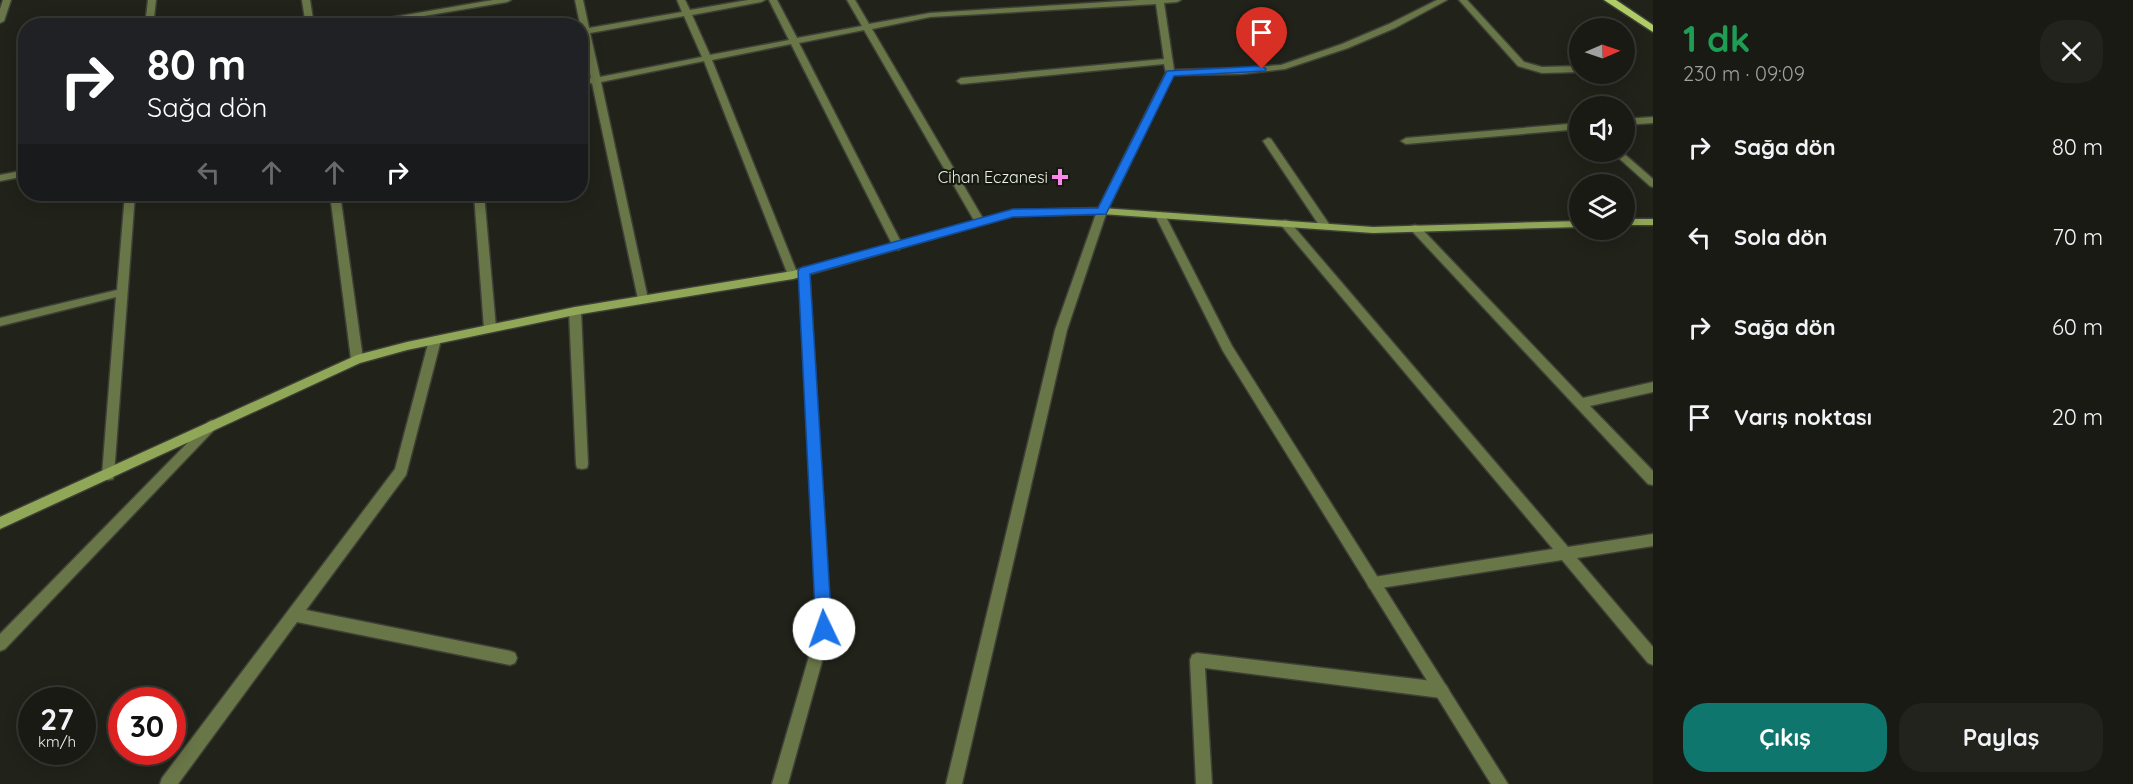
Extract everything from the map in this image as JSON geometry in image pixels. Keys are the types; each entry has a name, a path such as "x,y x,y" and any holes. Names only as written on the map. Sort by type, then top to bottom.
{"main road":[{"path":"1609,0 1653,29"},
{"path":"0,523 357,359 575,311 798,273 1013,213 1102,211 1373,230 1569,224"},
{"path":"1635,222 1653,222"}],"street":[{"path":"0,21 7,0"},
{"path":"150,18 152,0"},
{"path":"306,0 309,18"},
{"path":"396,18 507,0"},
{"path":"579,0 581,18"},
{"path":"681,0 798,273 824,629 780,784"},
{"path":"588,31 761,0"},
{"path":"773,0 898,246"},
{"path":"851,0 980,222"},
{"path":"588,81 930,15 1177,0"},
{"path":"1170,73 1241,71 1282,67 1392,27 1443,0"},
{"path":"1463,0 1521,64 1538,70 1569,69"},
{"path":"954,784 1061,330 1102,211 1170,73 1160,2"},
{"path":"588,51 597,80 643,299"},
{"path":"961,81 1167,60"},
{"path":"1635,121 1653,120"},
{"path":"1406,141 1569,127"},
{"path":"1268,141 1325,226"},
{"path":"1628,162 1653,184"},
{"path":"0,178 18,175"},
{"path":"108,475 130,201"},
{"path":"335,201 357,359"},
{"path":"479,201 490,328"},
{"path":"1160,215 1227,348 1500,784"},
{"path":"1285,223 1653,658"},
{"path":"1415,228 1653,480"},
{"path":"0,322 123,292"},
{"path":"575,311 582,464"},
{"path":"168,784 401,471 435,340"},
{"path":"1580,403 1653,387"},
{"path":"0,644 213,424"},
{"path":"1374,583 1653,540"},
{"path":"295,615 510,658"},
{"path":"1204,784 1197,660 1441,690"}],"place":[{"name":"Cihan Eczanesi","path":"1060,177"}],"route":[{"path":"824,629 804,271 1013,213 1102,211 1170,73 1262,69"}]}
